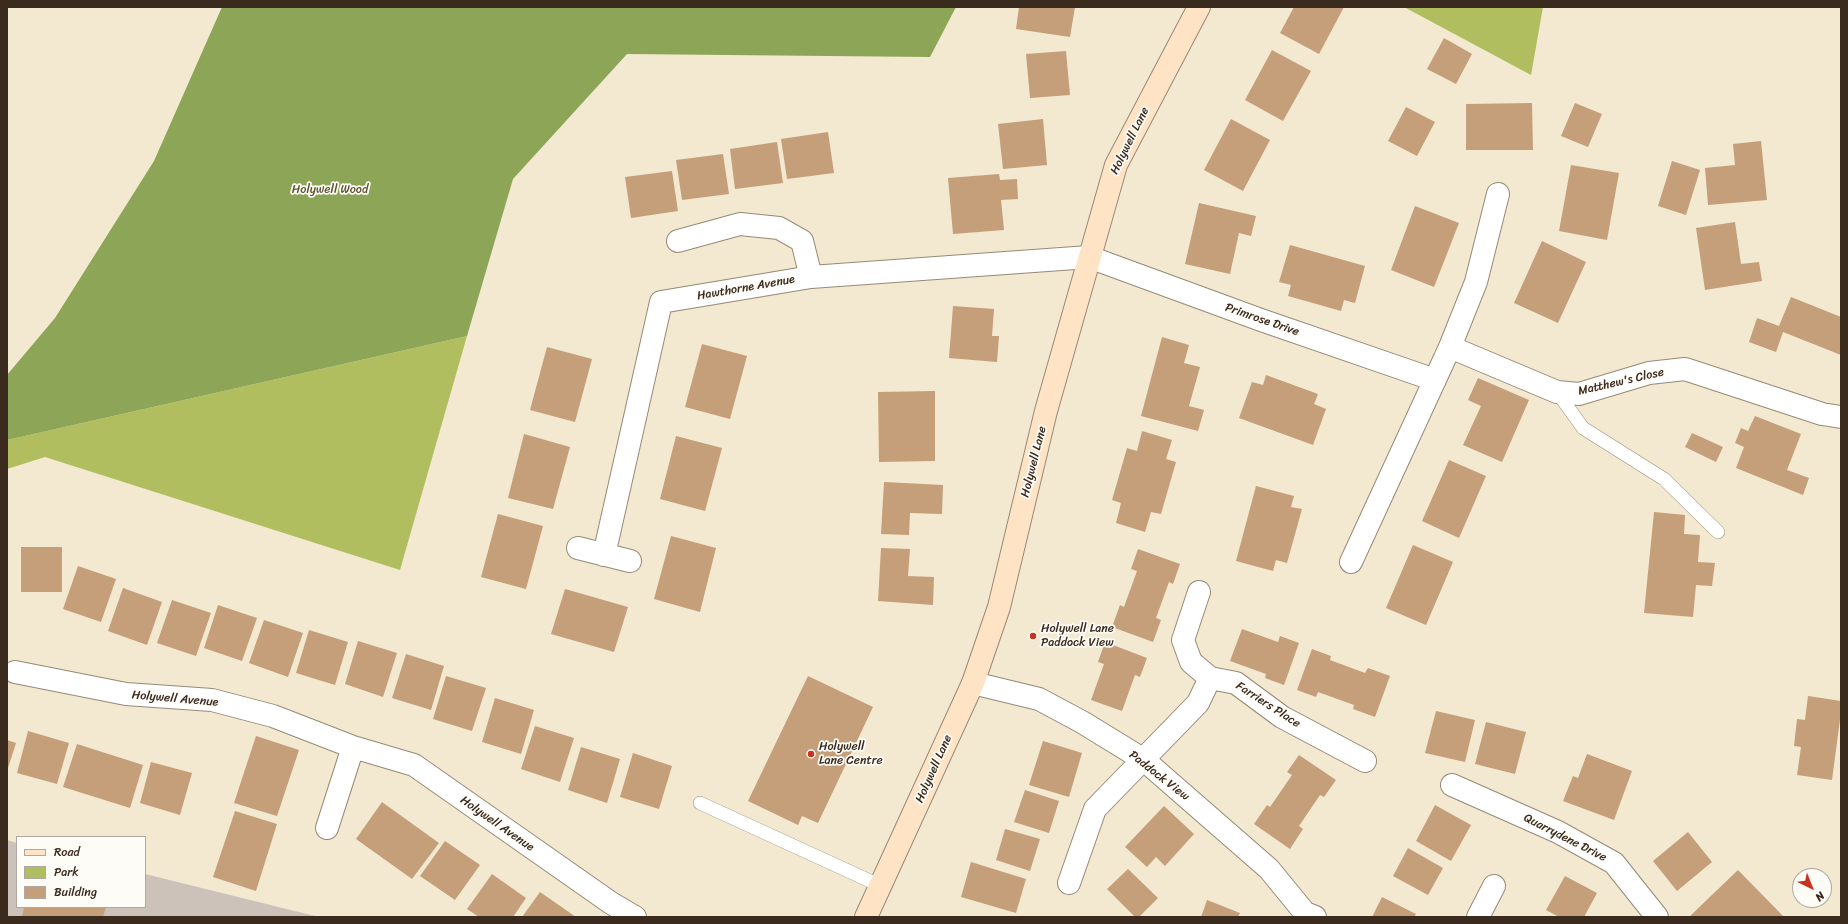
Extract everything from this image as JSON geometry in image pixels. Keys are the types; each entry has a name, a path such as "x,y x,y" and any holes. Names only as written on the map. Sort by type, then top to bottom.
{"main road":[{"name":"Holywell Lane","path":"866,917 973,683 999,607 1046,411 1116,165 1199,7"}],"street":[{"path":"1351,562 1450,347 1476,282 1498,194"},
{"path":"678,241 740,224 779,228 802,241 811,277"},
{"name":"Hawthorne Avenue","path":"604,555 662,302 811,277 1089,258"},
{"name":"Primrose Drive","path":"1089,258 1261,320 1435,380"},
{"name":"Matthew's Close","path":"1450,347 1557,392 1579,394 1650,373 1686,369 1822,414 1841,417"},
{"path":"578,548 630,561"},
{"name":"Farriers Place","path":"1199,592 1183,640 1191,662 1210,678 1236,683 1282,717 1366,760"},
{"name":"Holywell Avenue","path":"11,675 126,694 212,700 273,716 353,747 414,765 611,903 635,917"},
{"path":"1069,883 1095,809 1198,703 1210,678"},
{"name":"Paddock View","path":"973,683 1038,699 1082,722 1144,760 1269,869 1305,912 1315,917"},
{"path":"327,828 353,747"},
{"name":"Quarrydene Drive","path":"1452,785 1558,832 1614,863 1657,917"},
{"path":"1478,917 1494,886"}],"lane":[{"path":"1557,392 1583,428 1664,479 1718,532"},
{"path":"700,803 881,886"}],"shaded area":[{"path":"7,840 16,843 16,908 146,908 146,874 319,917 7,917"}],"green space":[{"name":"Holywell Wood","path":"222,7 956,7 930,57 627,54 513,179 467,336 7,440 7,375 55,318 154,161"},
{"path":"1404,7 1543,7 1531,75"},
{"path":"467,336 400,570 45,457 7,469 7,440"}],"building":[{"path":"1019,7 1075,7 1070,37 1016,29"},
{"path":"1294,7 1344,7 1319,54 1280,33"},
{"path":"1444,38 1472,54 1456,84 1427,69"},
{"path":"1272,50 1311,71 1283,121 1245,100"},
{"path":"1066,51 1070,95 1030,98 1026,54"},
{"path":"1532,103 1533,150 1466,150 1466,104"},
{"path":"1575,103 1602,114 1588,147 1561,136"},
{"path":"1406,107 1435,122 1417,156 1388,141"},
{"path":"1043,119 1047,165 1003,169 998,124"},
{"path":"1231,119 1270,140 1243,191 1204,170"},
{"path":"828,132 834,173 787,179 781,139"},
{"path":"1761,141 1767,200 1708,205 1705,168 1735,165 1733,144"},
{"path":"777,142 783,183 735,189 730,149"},
{"path":"723,154 729,194 682,200 676,160"},
{"path":"1672,161 1700,170 1686,215 1658,206"},
{"path":"1571,165 1619,173 1607,240 1559,231"},
{"path":"672,171 678,211 631,218 625,177"},
{"path":"999,174 1000,180 1017,179 1018,199 1001,200 1004,230 953,234 948,178"},
{"path":"1199,203 1256,216 1251,236 1239,233 1230,274 1185,264"},
{"path":"1415,206 1459,223 1434,287 1391,270"},
{"path":"1735,222 1741,264 1759,262 1762,281 1705,290 1696,228"},
{"path":"1542,241 1586,262 1558,323 1514,303"},
{"path":"1290,245 1365,266 1355,303 1344,300 1341,311 1288,296 1291,285 1279,282"},
{"path":"1791,297 1841,317 1841,355 1783,332 1776,352 1749,342 1757,318 1779,326"},
{"path":"953,306 994,309 992,336 999,336 997,362 949,358"},
{"path":"1162,337 1189,345 1184,363 1200,367 1189,406 1204,410 1198,431 1141,416"},
{"path":"702,344 747,356 730,419 685,407"},
{"path":"547,347 592,359 575,422 530,410"},
{"path":"1266,375 1318,394 1314,404 1326,409 1313,445 1239,418 1252,382 1263,385"},
{"path":"1478,378 1529,400 1502,462 1463,445 1481,406 1468,400"},
{"path":"935,391 935,461 879,462 878,392"},
{"path":"1755,416 1801,434 1787,470 1809,478 1803,495 1736,468 1744,447 1735,443 1741,428 1748,431"},
{"path":"1142,431 1172,440 1166,459 1176,462 1161,514 1151,512 1145,532 1116,523 1121,503 1112,500 1127,448 1137,451"},
{"path":"1692,433 1723,447 1716,462 1685,447"},
{"path":"524,434 570,447 553,509 508,498"},
{"path":"676,436 722,448 705,511 660,499"},
{"path":"1449,460 1486,476 1459,538 1422,521"},
{"path":"884,482 943,485 942,514 910,513 909,535 881,534"},
{"path":"1256,486 1294,496 1291,507 1302,509 1287,563 1276,560 1273,571 1236,561"},
{"path":"1654,512 1685,515 1684,534 1700,535 1698,562 1715,563 1712,586 1696,585 1693,617 1644,613"},
{"path":"498,514 543,526 526,589 481,577"},
{"path":"671,536 716,548 700,612 654,599"},
{"path":"1413,545 1453,562 1426,625 1386,608"},
{"path":"21,547 62,547 62,592 21,592"},
{"path":"881,548 910,549 908,576 934,577 933,605 878,601"},
{"path":"1138,549 1180,564 1173,584 1169,582 1156,618 1161,620 1153,642 1112,627 1120,605 1124,607 1137,571 1131,569"},
{"path":"78,566 116,579 101,622 63,609"},
{"path":"123,588 162,602 147,645 108,631"},
{"path":"565,589 628,607 614,652 551,634"},
{"path":"172,600 211,613 196,656 157,643"},
{"path":"218,605 257,618 242,661 204,648"},
{"path":"264,620 303,633 288,677 249,663"},
{"path":"1242,629 1278,642 1280,636 1299,643 1284,685 1265,678 1266,674 1230,661"},
{"path":"309,630 348,642 335,685 296,673"},
{"path":"358,641 397,653 383,697 345,684"},
{"path":"1105,642 1147,658 1140,677 1135,675 1122,711 1091,700 1104,664 1098,662"},
{"path":"1312,649 1331,656 1330,660 1365,673 1368,668 1390,676 1375,717 1353,709 1354,705 1318,692 1316,697 1297,690"},
{"path":"406,654 444,666 431,710 392,698"},
{"path":"446,676 486,688 472,731 433,719"},
{"name":"Holywell Lane Centre","path":"808,676 873,707 818,823 802,816 798,825 748,801"},
{"path":"1808,696 1841,701 1841,712 1832,780 1797,775 1801,747 1794,746 1797,719 1805,720"},
{"path":"495,698 534,710 521,754 482,742"},
{"path":"1436,711 1475,720 1465,762 1425,753"},
{"path":"1486,722 1526,732 1515,774 1475,764"},
{"path":"535,726 574,738 560,782 521,769"},
{"path":"28,731 69,743 57,784 17,773"},
{"path":"256,736 299,750 277,816 234,803"},
{"path":"7,740 16,743 7,771"},
{"path":"1043,741 1082,753 1069,797 1029,785"},
{"path":"77,744 143,765 130,808 63,787"},
{"path":"581,747 620,759 607,803 568,790"},
{"path":"633,753 672,766 659,809 620,797"},
{"path":"1587,754 1632,771 1614,820 1563,801 1573,776 1578,778"},
{"path":"1299,755 1336,780 1324,797 1320,795 1299,826 1303,829 1290,849 1254,824 1267,805 1270,807 1292,775 1287,772"},
{"path":"151,762 192,773 180,815 140,803"},
{"path":"1025,790 1059,801 1049,833 1014,822"},
{"path":"382,802 439,843 412,879 356,839"},
{"path":"1435,805 1471,825 1451,861 1416,841"},
{"path":"1164,806 1194,834 1165,866 1156,857 1147,867 1125,847"},
{"path":"235,811 277,824 256,891 213,877"},
{"path":"1005,829 1040,839 1030,871 996,860"},
{"path":"1688,832 1712,862 1677,891 1653,861"},
{"path":"445,841 480,865 455,900 420,876"},
{"path":"1408,848 1443,868 1428,895 1393,876"},
{"path":"971,862 1026,879 1016,913 961,897"},
{"path":"1128,869 1158,898 1139,917 1135,917 1107,889"},
{"path":"1738,870 1784,917 1689,917"},
{"path":"492,874 526,898 513,917 479,917 467,909"},
{"path":"1565,876 1597,893 1584,917 1559,917 1546,910"},
{"path":"540,892 576,917 522,917"},
{"path":"1382,897 1416,914 1414,917 1372,917"},
{"path":"1207,900 1240,913 1238,917 1201,917"},
{"path":"24,908 106,908 103,917 22,917"}],"place":[{"name":"Holywell Lane Paddock View","path":"1033,636"},
{"name":"Holywell Lane Centre","path":"811,754"}]}
